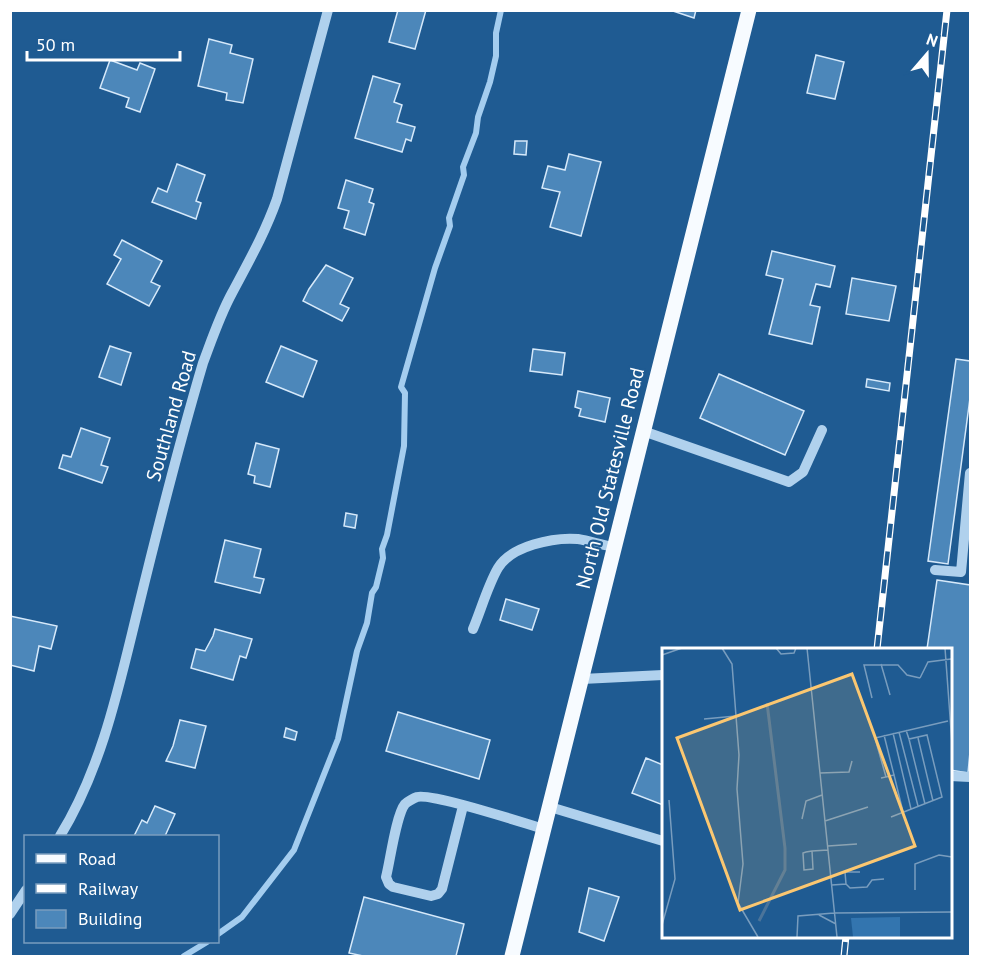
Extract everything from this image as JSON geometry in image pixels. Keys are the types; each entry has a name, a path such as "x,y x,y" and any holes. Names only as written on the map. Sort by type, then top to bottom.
{"main road":[{"name":"North Old Statesville Road","path":"512,957 749,10"}],"street":[{"name":"Southland Road","path":"61,835 82,794 101,746 118,690 203,363 226,304 268,226 328,10"},
{"path":"643,431 789,482 803,472 822,430"},
{"path":"935,570 966,572 970,473"},
{"path":"473,629 498,567 508,556 522,548 550,541 577,539 614,548"},
{"path":"582,679 662,675"},
{"path":"951,776 970,777"},
{"path":"463,806 442,889 438,894 431,896 389,884 386,877 400,818 405,804 418,797 433,798 463,806 544,829"},
{"path":"550,807 662,842"},
{"path":"10,914 24,893"}],"building":[{"path":"398,10 426,10 415,49 389,42"},
{"path":"670,10 696,10 694,18"},
{"path":"209,39 232,45 230,53 253,59 243,103 226,100 227,93 198,86"},
{"path":"816,55 844,62 835,99 807,93"},
{"path":"110,60 137,70 140,63 155,69 140,112 126,107 129,98 100,88"},
{"path":"373,76 400,84 394,102 402,105 397,122 415,127 411,141 406,139 402,152 355,138"},
{"path":"515,141 527,141 526,155 514,154"},
{"path":"569,154 601,162 581,236 550,227 560,192 542,188 548,166 565,170"},
{"path":"177,164 205,175 196,201 201,203 196,219 152,202 158,188 167,192"},
{"path":"346,180 373,189 369,202 374,204 365,235 344,228 349,211 338,208"},
{"path":"122,240 162,261 151,282 160,286 149,306 107,284 121,259 114,255"},
{"path":"772,251 835,266 830,287 816,284 810,305 820,307 812,344 769,334 783,279 766,275"},
{"path":"326,265 353,278 340,304 349,308 342,321 303,301"},
{"path":"852,278 896,286 889,321 846,314"},
{"path":"110,346 131,353 121,385 99,377"},
{"path":"281,346 317,361 303,397 266,382"},
{"path":"533,349 565,353 562,375 530,371"},
{"path":"956,359 970,361 970,398 948,564 928,561"},
{"path":"719,374 804,411 785,455 700,418"},
{"path":"867,379 890,383 889,391 866,387"},
{"path":"578,391 610,398 605,422 579,416 581,409 575,407"},
{"path":"81,428 110,438 101,465 108,467 102,483 59,468 63,455 71,457"},
{"path":"256,443 279,449 270,487 254,483 255,476 248,474"},
{"path":"346,513 357,515 355,528 344,526"},
{"path":"225,540 261,549 254,577 264,579 260,593 215,582"},
{"path":"937,580 970,585 968,773 951,770 951,648 927,648"},
{"path":"506,599 539,609 532,630 500,620"},
{"path":"10,616 57,626 51,649 39,646 34,671 10,665"},
{"path":"215,629 252,639 246,658 240,656 233,680 191,668 196,649 205,651"},
{"path":"398,712 490,740 479,779 386,751"},
{"path":"180,720 206,726 195,768 166,761"},
{"path":"286,728 297,732 295,740 284,737"},
{"path":"646,758 662,765 662,805 632,793"},
{"path":"155,806 175,814 165,835 134,835 142,820 147,823"},
{"path":"589,888 619,897 604,941 579,932"},
{"path":"364,897 464,924 456,956 363,956 349,953"}],"waterway":[{"path":"219,933 242,917 294,850 338,739 357,651 367,623 372,593 376,587 383,558 382,549 387,535 404,446 405,393 401,387 435,268 450,226 449,218 464,175 463,167 476,133 478,117 490,82 496,56 496,33 501,10"},
{"path":"184,956 205,943"}],"railway":[{"path":"877,648 947,10"},
{"path":"844,956 846,937"}]}
